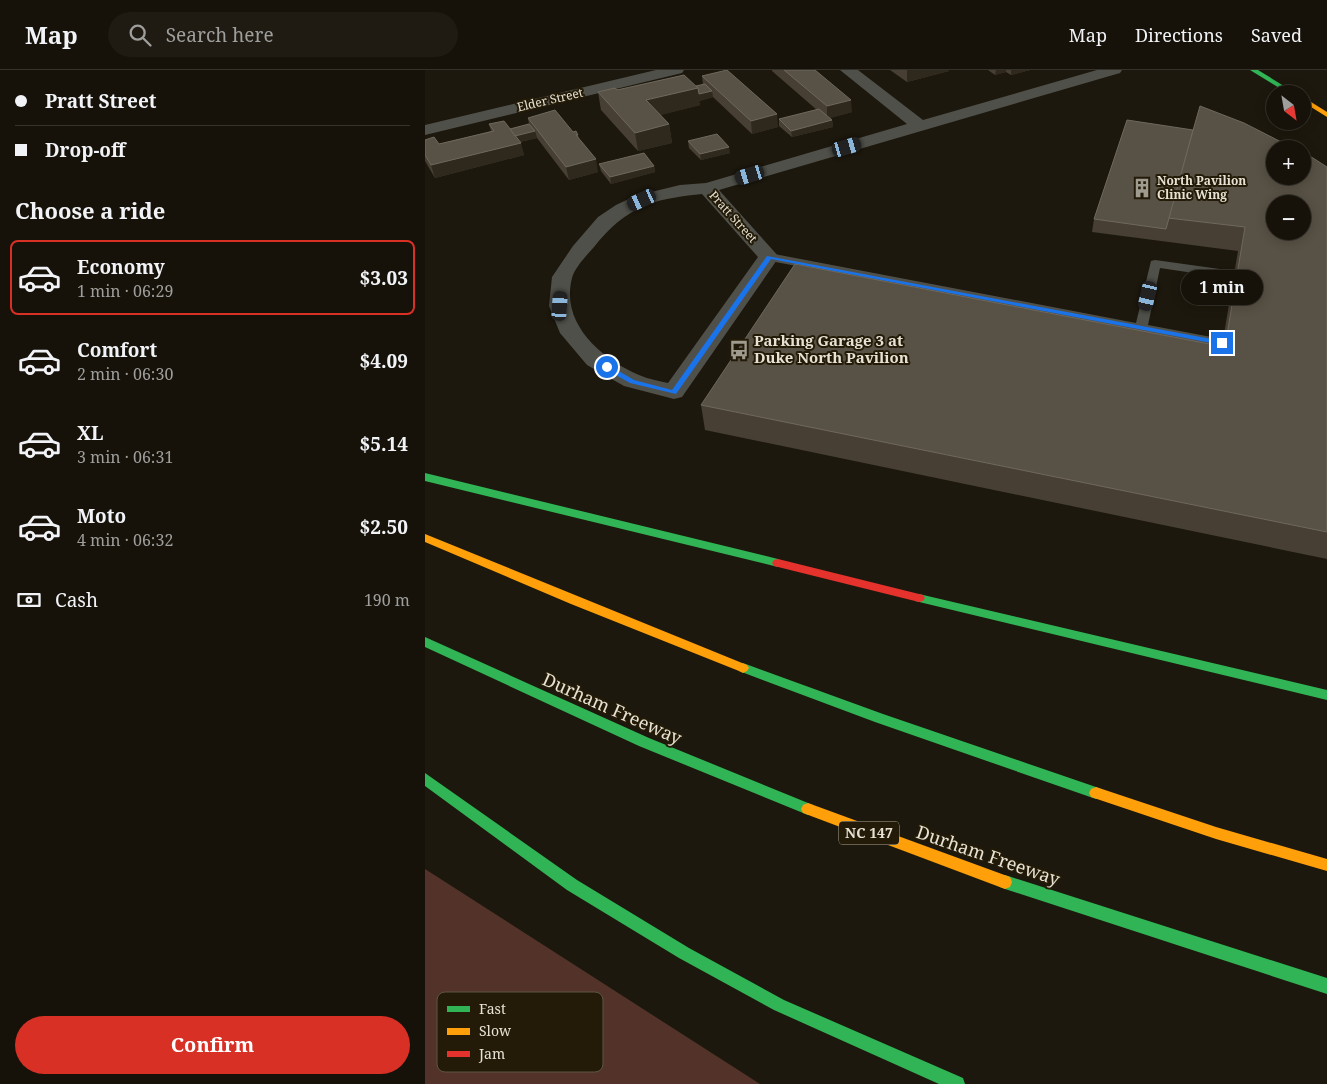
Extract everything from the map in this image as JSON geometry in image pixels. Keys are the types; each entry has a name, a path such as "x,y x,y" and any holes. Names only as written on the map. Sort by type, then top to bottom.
{"main road":[{"path":"1253,70 1279,85"},
{"path":"1311,104 1327,115"},
{"path":"425,477 1327,695"},
{"path":"425,538 688,647 892,724 1184,822 1327,865"},
{"name":"Durham Freeway","path":"425,642 529,692 693,763 868,833 1079,907 1327,986"},
{"path":"425,780 473,816 572,884 684,953 779,1005 957,1084"}],"street":[{"name":"Elder Street","path":"425,130 676,70"},
{"path":"848,70 920,126"},
{"name":"Pratt Street","path":"707,188 769,257 673,392 632,381 595,360 571,333 560,306 562,277 580,250 605,221 642,200 680,191 707,188 1115,70"}],"lane":[{"path":"769,257 1222,343"},
{"path":"1138,346 1155,264 1234,275"}],"shaded area":[{"path":"425,869 760,1084 425,1084"}],"building":[{"path":"727,70 777,114 751,121 702,76"},
{"path":"784,70 815,70 851,100 827,106"},
{"path":"684,75 698,88 646,100 669,124 635,133 598,92 615,88 617,90"},
{"path":"705,84 712,91 699,94 696,86"},
{"path":"1200,106 1244,123 1277,140 1266,140 1266,185 1311,185 1311,157 1327,167 1327,532 701,405 795,264 1225,347 1245,227 1168,218"},
{"path":"819,109 832,120 791,131 779,119"},
{"path":"555,110 573,132 576,131 578,135 576,135 596,159 566,167 528,118"},
{"name":"North Pavilion Clinic Wing","path":"1127,120 1193,130 1166,229 1094,219"},
{"path":"504,121 521,143 431,165 425,155 425,140 434,137 439,144 494,131 489,124"},
{"path":"529,124 535,131 515,136 510,129"},
{"path":"717,134 729,147 700,154 688,141"},
{"path":"644,153 654,166 610,177 599,164"}],"traffic: fast":[{"path":"1253,70 1279,85"},
{"path":"425,477 778,563"},
{"path":"919,598 1327,695"},
{"path":"425,642 644,742 808,809"},
{"path":"743,668 879,718 1096,793"},
{"path":"425,779 572,885 684,953 779,1005 957,1084"},
{"path":"1005,882 1327,986"}],"traffic: slow":[{"path":"1311,104 1327,115"},
{"path":"425,538 575,601 743,668"},
{"path":"1096,793 1216,833 1327,865"},
{"path":"808,809 1005,882"}],"traffic: jam":[{"path":"778,563 919,598"}],"place":[{"name":"North Pavilion Clinic Wing","path":"1142,188"},
{"name":"Parking Garage 3 at Duke North Pavilion","path":"739,350"}],"route":[{"path":"607,367 632,381 673,392 769,257 1222,343"}]}
